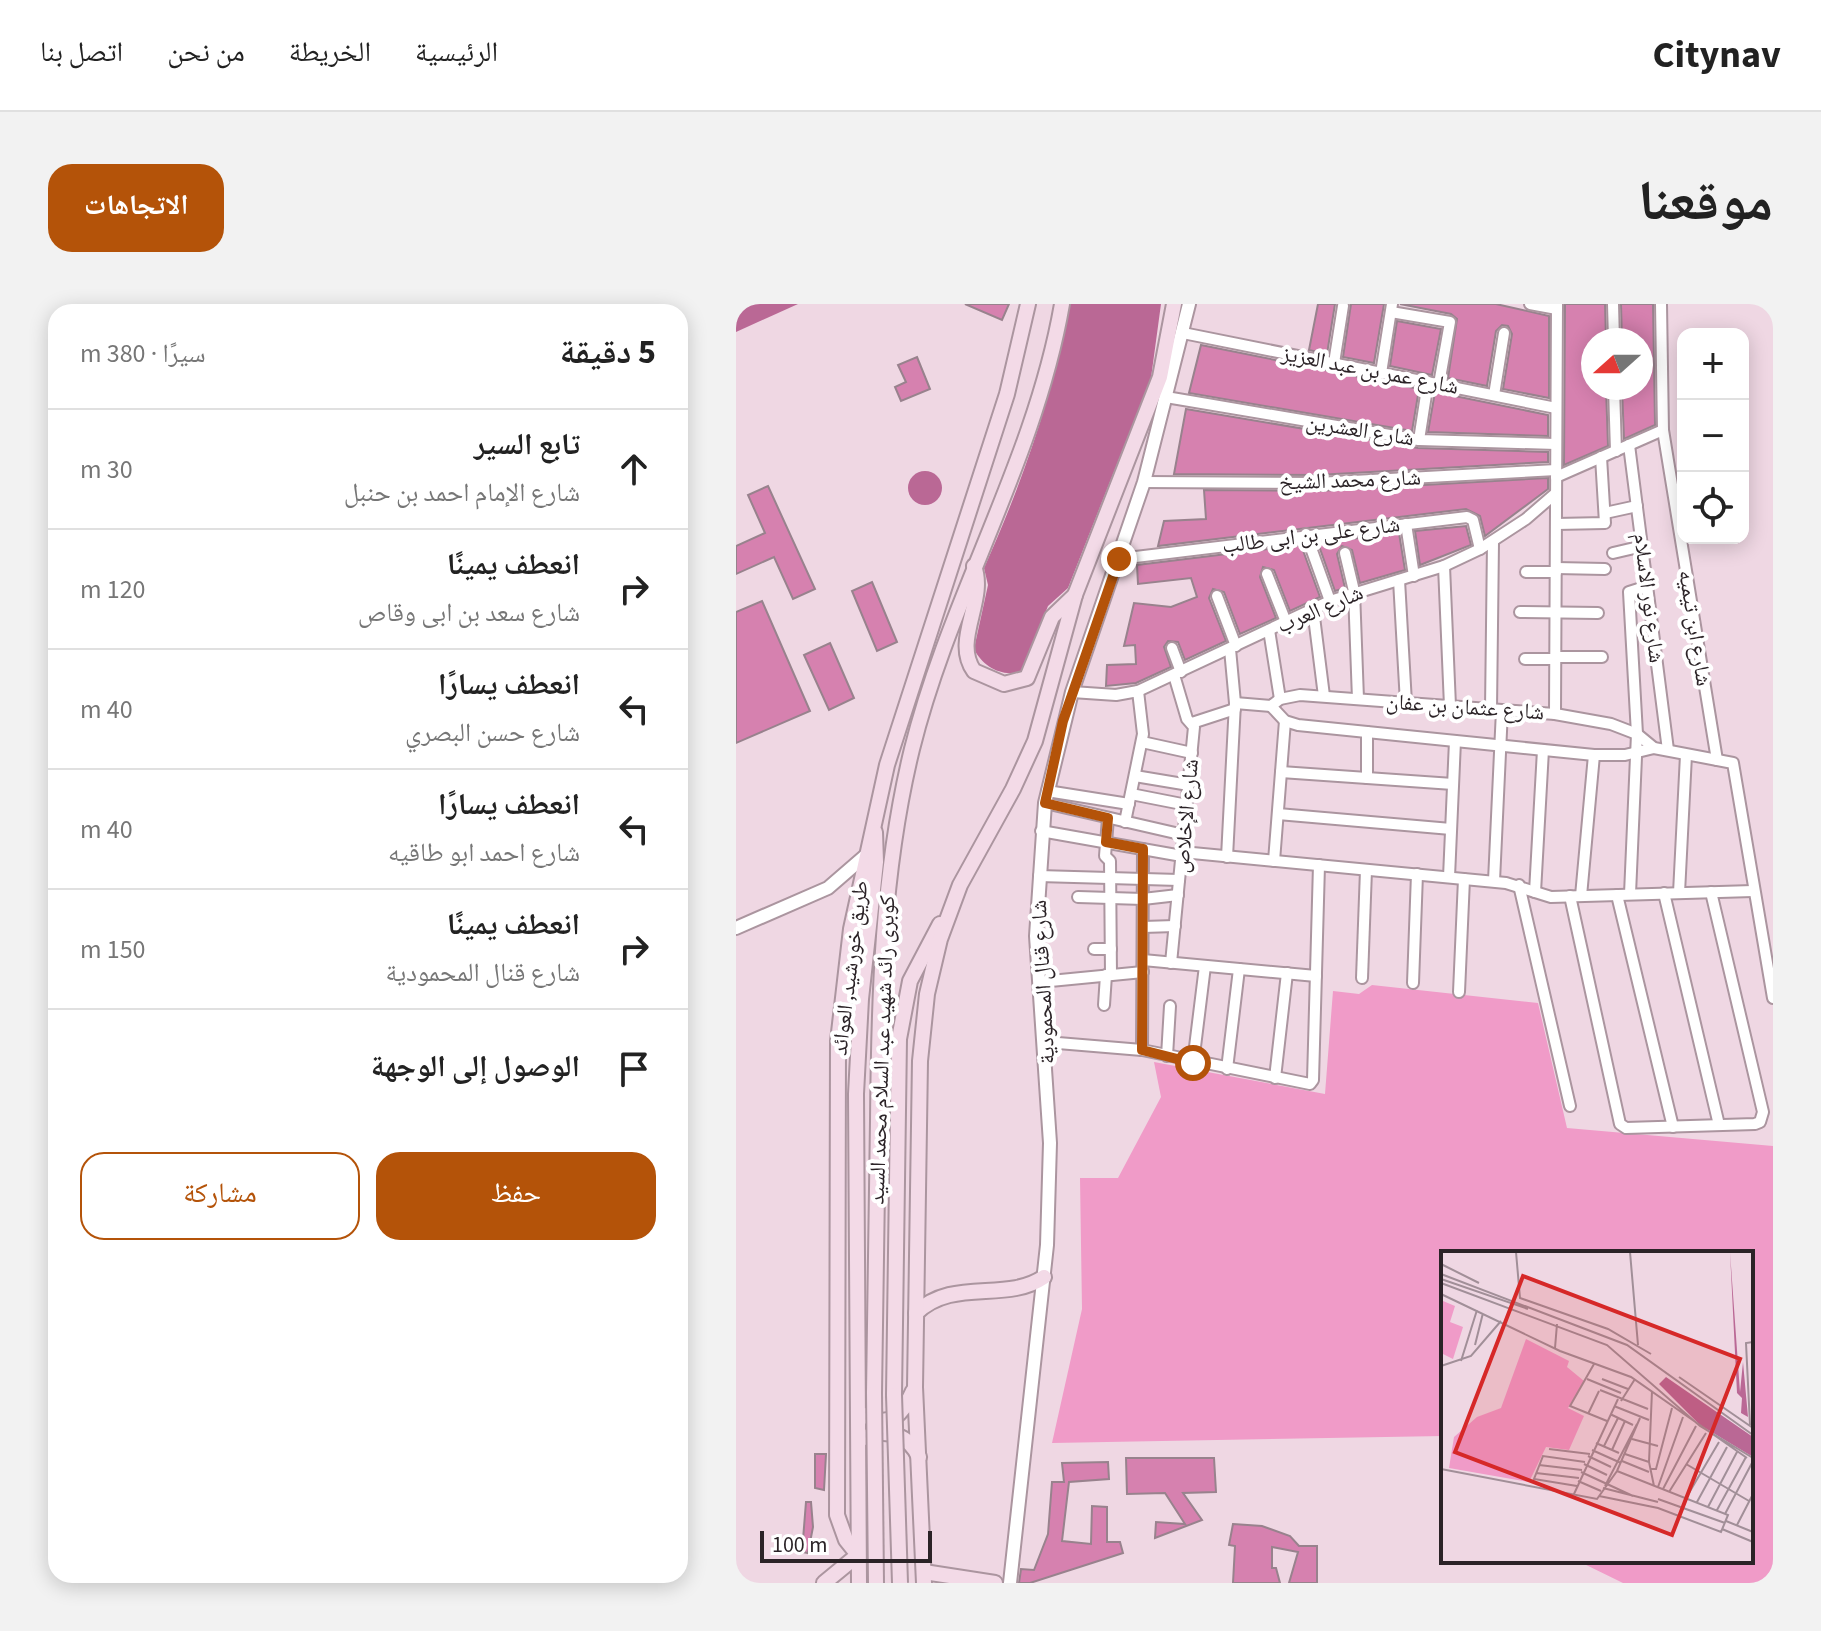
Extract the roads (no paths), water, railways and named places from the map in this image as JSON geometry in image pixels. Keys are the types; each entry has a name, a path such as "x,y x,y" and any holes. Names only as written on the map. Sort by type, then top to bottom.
{"main road":[{"name":"طريق خورشيد, العوائد","path":"858,1555 846,1540 837,1515 838,1041 851,929 887,765 1007,394 1028,304"},
{"name":"كوبرى رائد شهيد عبد السلام محمد السيد","path":"876,1583 874,1393 879,1002 885,913 897,825 918,728 943,646 1023,453 1055,343 1062,304"},
{"path":"995,1583 924,1578 921,1461 915,1387 921,1038 933,966 949,912 972,859 1013,789 1035,741 1075,595 1151,403 1174,304"},
{"path":"974,566 979,597 966,654 974,671 1004,684 1027,678 1052,617 1075,595"},
{"path":"859,1583 857,1078 863,972 876,862 873,820"},
{"name":"كوبرى رائد شهيد عبد السلام محمد السيد","path":"900,1583 894,1395 900,1029 916,966 949,912"},
{"path":"916,1313 935,1299 955,1293 1020,1288 1044,1277"},
{"path":"857,1407 870,1418 896,1419 904,1412 915,1387"},
{"path":"857,1445 872,1434 897,1435 914,1447 921,1461"},
{"path":"824,1583 858,1555"}],"street":[{"name":"شارع قنال المحمودية","path":"1010,1583 1044,1277 1050,1143 1046,1042 1036,936 1041,831 1046,797 1072,692 1144,482 1189,304"},
{"path":"1530,304 1557,306 1555,714"},
{"path":"1613,304 1614,328"},
{"name":"شارع ابن تيميه","path":"1661,304 1663,430 1717,760"},
{"path":"1334,363 1343,306"},
{"path":"1381,373 1392,308 1450,322 1419,440"},
{"name":"شارع عمر بن عبد العزيز","path":"1183,333 1556,408"},
{"path":"1494,395 1504,333"},
{"name":"شارع العشرين","path":"1166,397 1419,440 1556,444"},
{"path":"1614,400 1616,451"},
{"path":"1556,474 1663,430"},
{"name":"شارع نور الاسلام","path":"1629,445 1668,750"},
{"path":"1556,524 1604,524 1601,457"},
{"name":"شارع محمد الشيخ","path":"1144,482 1317,483 1556,474"},
{"name":"شارع العرب","path":"1072,692 1105,695 1138,691 1354,591 1444,566 1493,542 1556,493"},
{"path":"1605,513 1637,506"},
{"name":"شارع على بن ابى طالب","path":"1119,559 1306,534 1470,517 1480,549"},
{"path":"1406,524 1414,576"},
{"path":"1306,534 1330,601"},
{"path":"1493,542 1496,710 1500,746 1494,881"},
{"path":"1613,553 1643,546"},
{"path":"1345,553 1354,591 1358,699"},
{"path":"1444,566 1450,706"},
{"path":"1526,572 1605,569"},
{"path":"1267,574 1286,622"},
{"path":"1399,580 1406,703"},
{"path":"1630,894 1637,734 1629,592 1648,586"},
{"path":"1217,596 1233,647 1235,706 1227,857"},
{"path":"1313,609 1324,696"},
{"path":"1520,612 1598,613"},
{"path":"1269,630 1276,703 1285,721 1274,861"},
{"name":"شارع الإخلاص","path":"1171,963 1192,753 1192,723 1187,719 1172,648"},
{"path":"1525,659 1602,657"},
{"path":"1125,822 1144,726 1138,691"},
{"name":"شارع عثمان بن عفان","path":"1235,706 1276,703 1290,695 1555,714 1611,724 1637,734 1654,748"},
{"path":"1192,723 1235,706"},
{"name":"شارع عثمان بن عفان","path":"1285,721 1594,755 1636,753 1654,748 1733,763 1753,891"},
{"path":"1367,732 1367,778"},
{"path":"1449,877 1455,741"},
{"path":"1142,742 1192,753"},
{"path":"1535,892 1543,750"},
{"path":"1594,755 1575,896 1620,1124 1626,1128 1760,1122 1763,1112 1711,892"},
{"path":"1679,893 1686,755"},
{"path":"1281,772 1453,784"},
{"path":"1135,776 1189,785"},
{"path":"1046,797 1130,799 1187,805"},
{"path":"1046,797 1108,818 1184,835"},
{"path":"1278,814 1451,829"},
{"path":"1104,1005 1111,949 1106,842 1108,818"},
{"path":"1142,1050 1143,880 1147,850 1156,828"},
{"path":"1041,831 1182,854 1494,881 1519,885 1551,897 1753,891 1773,998"},
{"path":"736,928 828,888 865,856"},
{"path":"1046,1042 1142,1050 1193,1063 1307,1084 1313,1080 1319,865"},
{"path":"1362,978 1366,870"},
{"path":"1413,983 1417,874"},
{"path":"1039,876 1179,880"},
{"path":"1459,992 1464,879"},
{"path":"1519,885 1570,1106"},
{"path":"1664,893 1719,1125"},
{"path":"1078,897 1143,899 1178,895"},
{"path":"1617,895 1673,1127"},
{"path":"1143,927 1175,926"},
{"path":"1094,949 1111,949"},
{"path":"1040,982 1108,975 1171,963 1316,976"},
{"path":"1193,1063 1205,966"},
{"path":"1227,1069 1239,969"},
{"path":"1275,1078 1287,973"},
{"path":"1167,1056 1170,1006"}]}
